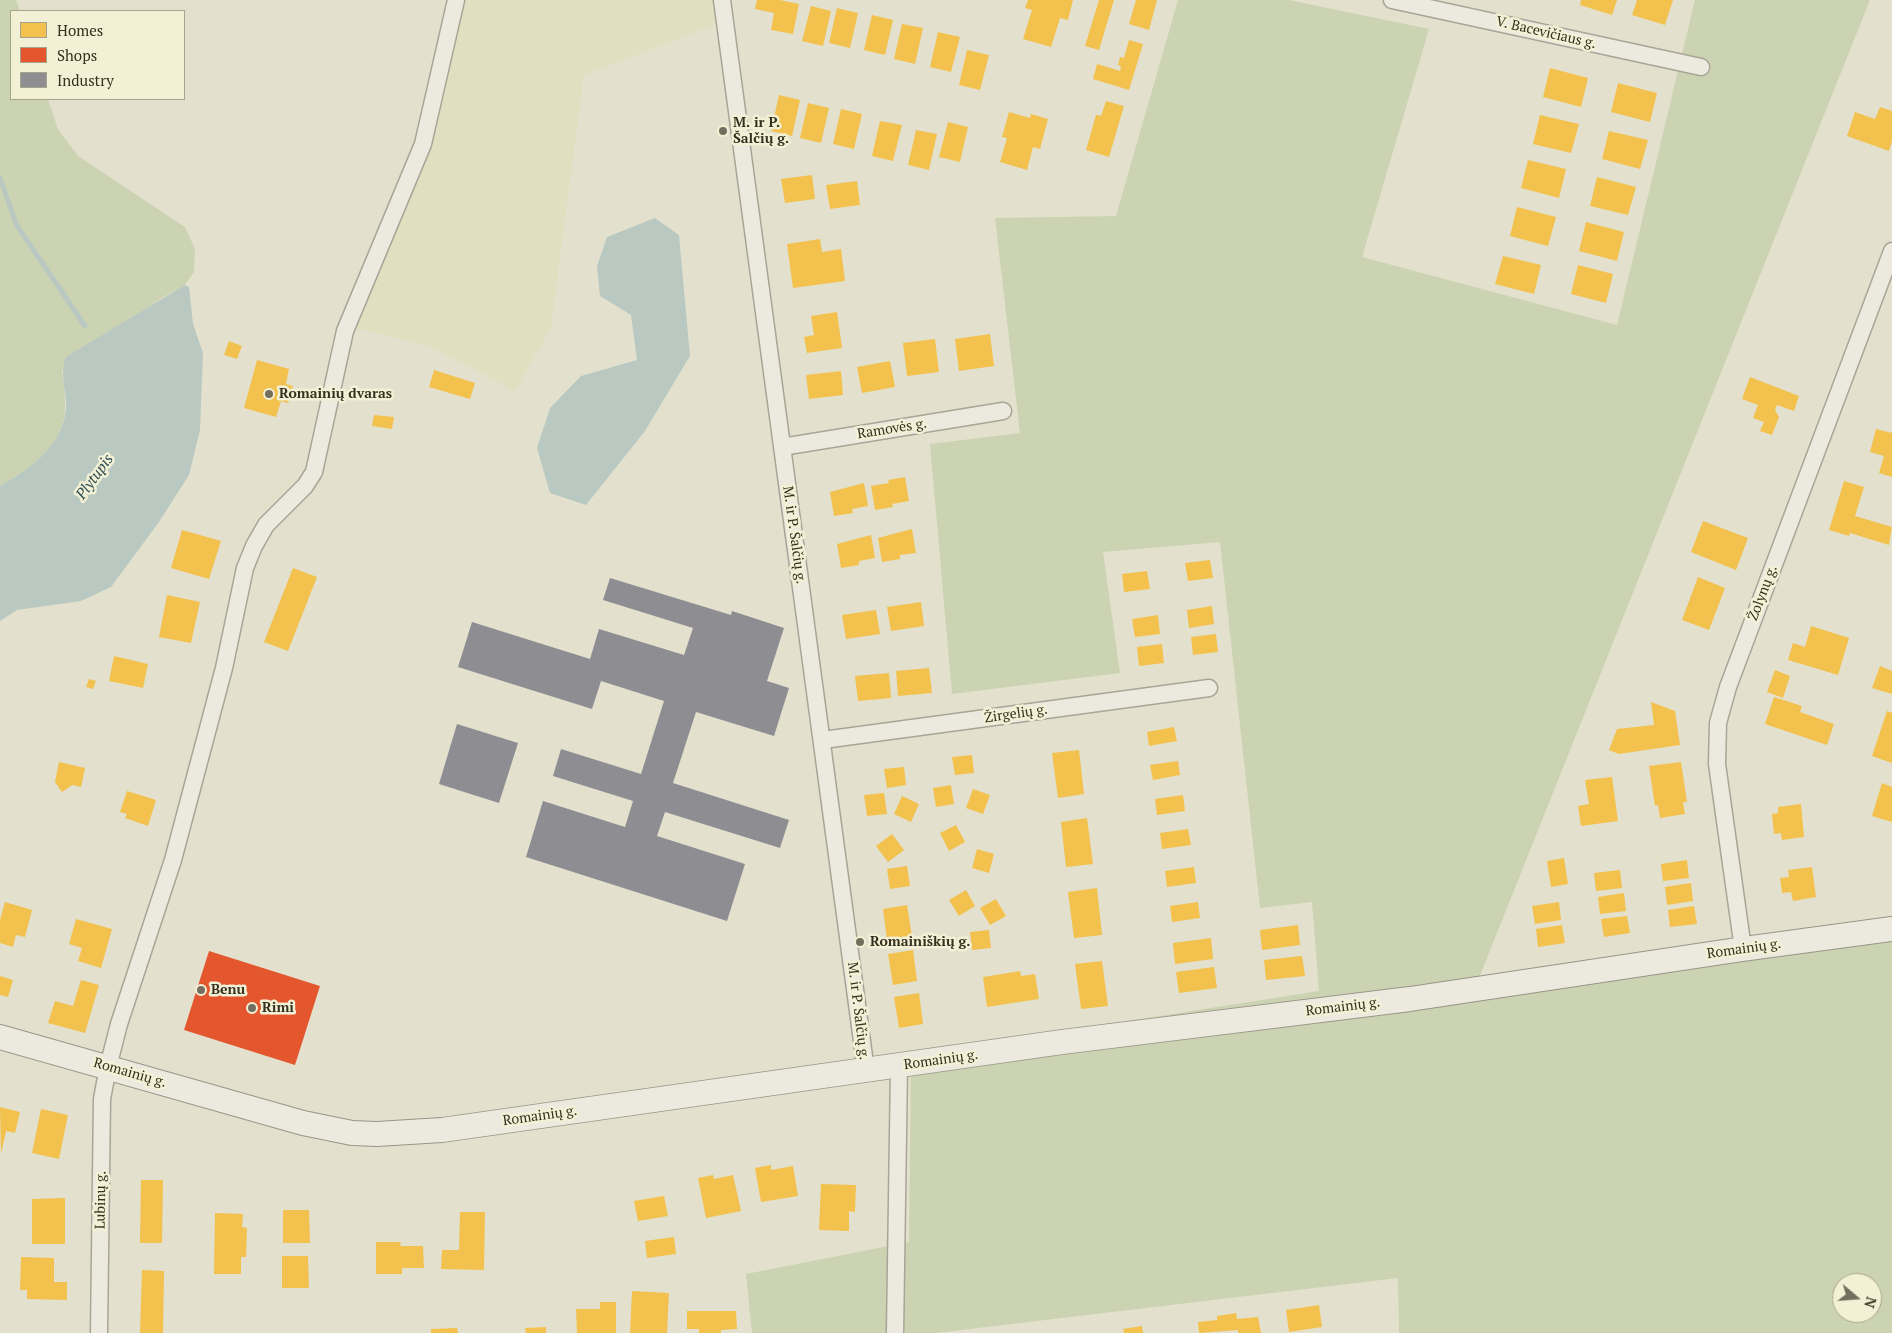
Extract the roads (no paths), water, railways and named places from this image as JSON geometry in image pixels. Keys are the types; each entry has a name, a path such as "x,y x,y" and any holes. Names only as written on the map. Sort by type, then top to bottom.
{"main road":[{"name":"Romainių g.","path":"0,1037 303,1123 352,1133 377,1134 442,1130 1062,1042 1410,999 1743,949 1892,929"}],"street":[{"name":"Lubinų g.","path":"99,1333 102,1099 119,1024 173,860 224,668 245,568 266,525 305,486 314,472 346,331 422,144 456,0"},
{"name":"M. ir P. Šalčių g.","path":"722,0 866,1071"},
{"name":"V. Bacevičiaus g.","path":"1392,0 1701,67"},
{"name":"Žolynų g.","path":"1743,949 1717,764 1718,723 1728,688 1892,251"},
{"name":"Ramovės g.","path":"782,447 1003,411"},
{"name":"Žirgelių g.","path":"823,740 1209,688"},
{"path":"895,1333 899,1066"}],"water":[{"path":"655,218 679,235 690,356 645,431 586,505 550,493 537,448 550,408 581,376 637,360 631,315 600,296 597,266 607,237"},
{"path":"185,285 189,287 193,324 203,353 200,430 189,475 159,522 111,587 81,601 17,610 0,621 0,486 24,471 45,453 54,442 64,417 66,403 63,374 66,357"}],"waterway":[{"name":"Plytupis","path":"0,178 16,224 85,326"}],"place":[{"name":"M. ir P. Šalčių g.","path":"723,131"},
{"name":"Romainių dvaras","path":"269,394"},
{"name":"Romainiškių g.","path":"860,942"},
{"name":"Benu","path":"201,990"},
{"name":"Rimi","path":"252,1008"}]}
